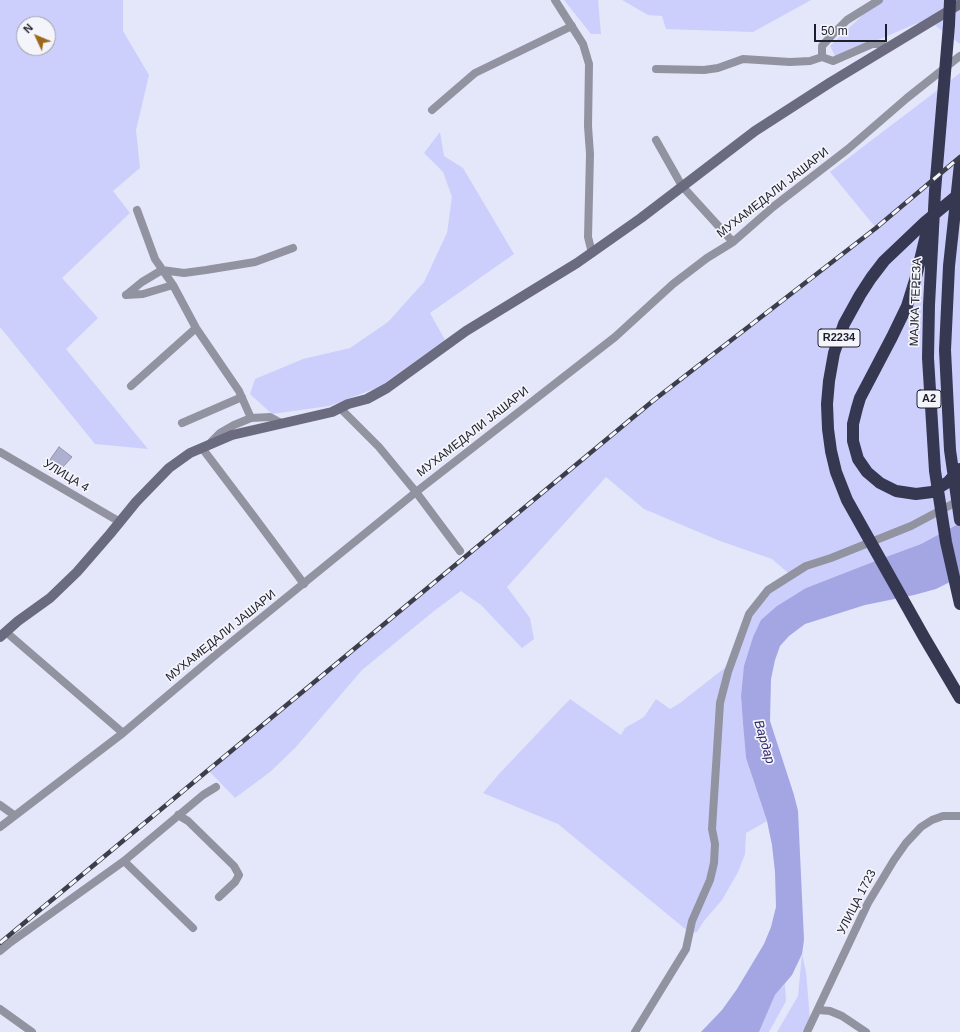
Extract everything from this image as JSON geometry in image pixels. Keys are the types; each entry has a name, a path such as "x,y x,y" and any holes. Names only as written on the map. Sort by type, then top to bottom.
{"highway":[{"name":"МАЈКА ТЕРЕЗА","path":"950,0 935,191 928,305 928,358 933,448 939,500 946,542 960,604"},
{"name":"A2","path":"960,164 949,266 945,350 950,450 960,520"},
{"path":"935,191 922,253 907,306 860,398 852,429 853,441 858,459 867,472 886,487 902,493 923,494 932,492 941,487 957,474 960,469"},
{"name":"R2234","path":"960,192 884,261 871,278 851,310 834,353 828,392 827,416 829,441 840,485 858,522 960,698"}],"main road":[{"path":"3,635 18,621 50,598 77,572 136,502 169,468 190,453 232,435 325,414 367,398 387,388 466,331 578,263 641,218 755,131 888,47 960,4"}],"street":[{"path":"555,0 583,44 589,64 588,126 590,154 588,236 592,253"},
{"path":"822,57 822,46 832,35 847,20 879,0"},
{"path":"432,110 475,73 572,26"},
{"path":"656,69 704,70 718,68 743,59 790,62 810,61 822,57 833,61 872,44 888,47"},
{"name":"МУХАМЕДАЛИ ЈАШАРИ","path":"0,827 123,733 416,492 615,337 672,284 707,258 733,242 773,207 848,149 907,98 960,56"},
{"path":"656,140 682,186 733,242"},
{"path":"137,210 155,259 173,285 196,328 239,391 251,418"},
{"path":"173,285 144,294 126,295 142,282 162,270 184,273 255,262 293,248"},
{"path":"131,386 196,328"},
{"path":"182,423 242,396"},
{"path":"340,408 378,447 416,492 460,550"},
{"path":"281,424 270,417 251,418 220,433 205,446 255,518 304,584"},
{"name":"УЛИЦА 4","path":"0,452 120,522"},
{"path":"635,1032 686,949 692,921 710,880 716,844 712,829 720,703 730,667 749,614 768,590 806,566 831,558 911,526 960,500"},
{"path":"3,635 123,733"},
{"path":"0,951 124,861 202,795 216,787"},
{"path":"0,805 14,816"},
{"path":"178,815 188,821 234,866 239,875 235,882 219,897"},
{"name":"УЛИЦА 1723","path":"809,1031 868,903 894,860 906,843 921,827 932,820 943,816 960,816"},
{"path":"124,861 193,928"},
{"path":"0,1009 32,1032"},
{"path":"819,1010 830,1011 842,1016 866,1032"}],"shaded area":[{"path":"0,0 123,0 123,31 149,75 136,130 140,168 113,191 130,213 62,278 98,318 66,349 148,449 95,444 0,327"},
{"path":"564,0 598,0 601,34 591,34"},
{"path":"622,0 811,0 753,32 666,29 662,16 648,15"},
{"path":"881,0 960,0 960,44 928,20 915,24 836,58 830,46 870,8"},
{"path":"960,73 960,523 921,544 806,588 753,637 745,666 741,696 743,724 746,758 767,821 746,833 745,854 738,872 722,900 704,921 697,932 690,933 558,824 483,793 498,775 570,699 621,735 625,728 644,717 656,699 670,709 680,703 731,663 760,599 793,577 772,559 720,541 644,509 606,477 507,587 530,618 534,639 522,648 481,605 461,591 434,611 362,670 295,748 270,772 235,798 208,770 654,400 876,228 830,172"},
{"path":"440,132 444,156 463,168 514,254 430,313 445,340 379,387 329,406 272,414 250,394 255,379 303,359 350,348 388,322 424,282 447,233 452,197 443,172 424,153"},
{"path":"802,954 806,972 810,1019 802,1032 777,1032 798,996"},
{"path":"785,984 786,1001 769,1032 759,1032 775,995"}],"water":[{"name":"Вардар","path":"960,523 960,577 936,589 865,605 805,624 789,636 780,646 771,679 770,721 798,811 804,940 802,954 792,975 775,995 759,1032 701,1032 722,1010 737,989 764,944 771,927 776,907 775,872 772,845 767,821 746,758 741,696 744,666 753,637 761,620 777,606 806,588 921,544"}],"building":[{"path":"59,447 72,457 62,468 49,461"}],"railway":[{"path":"0,943 654,400 876,228 960,157"}]}
